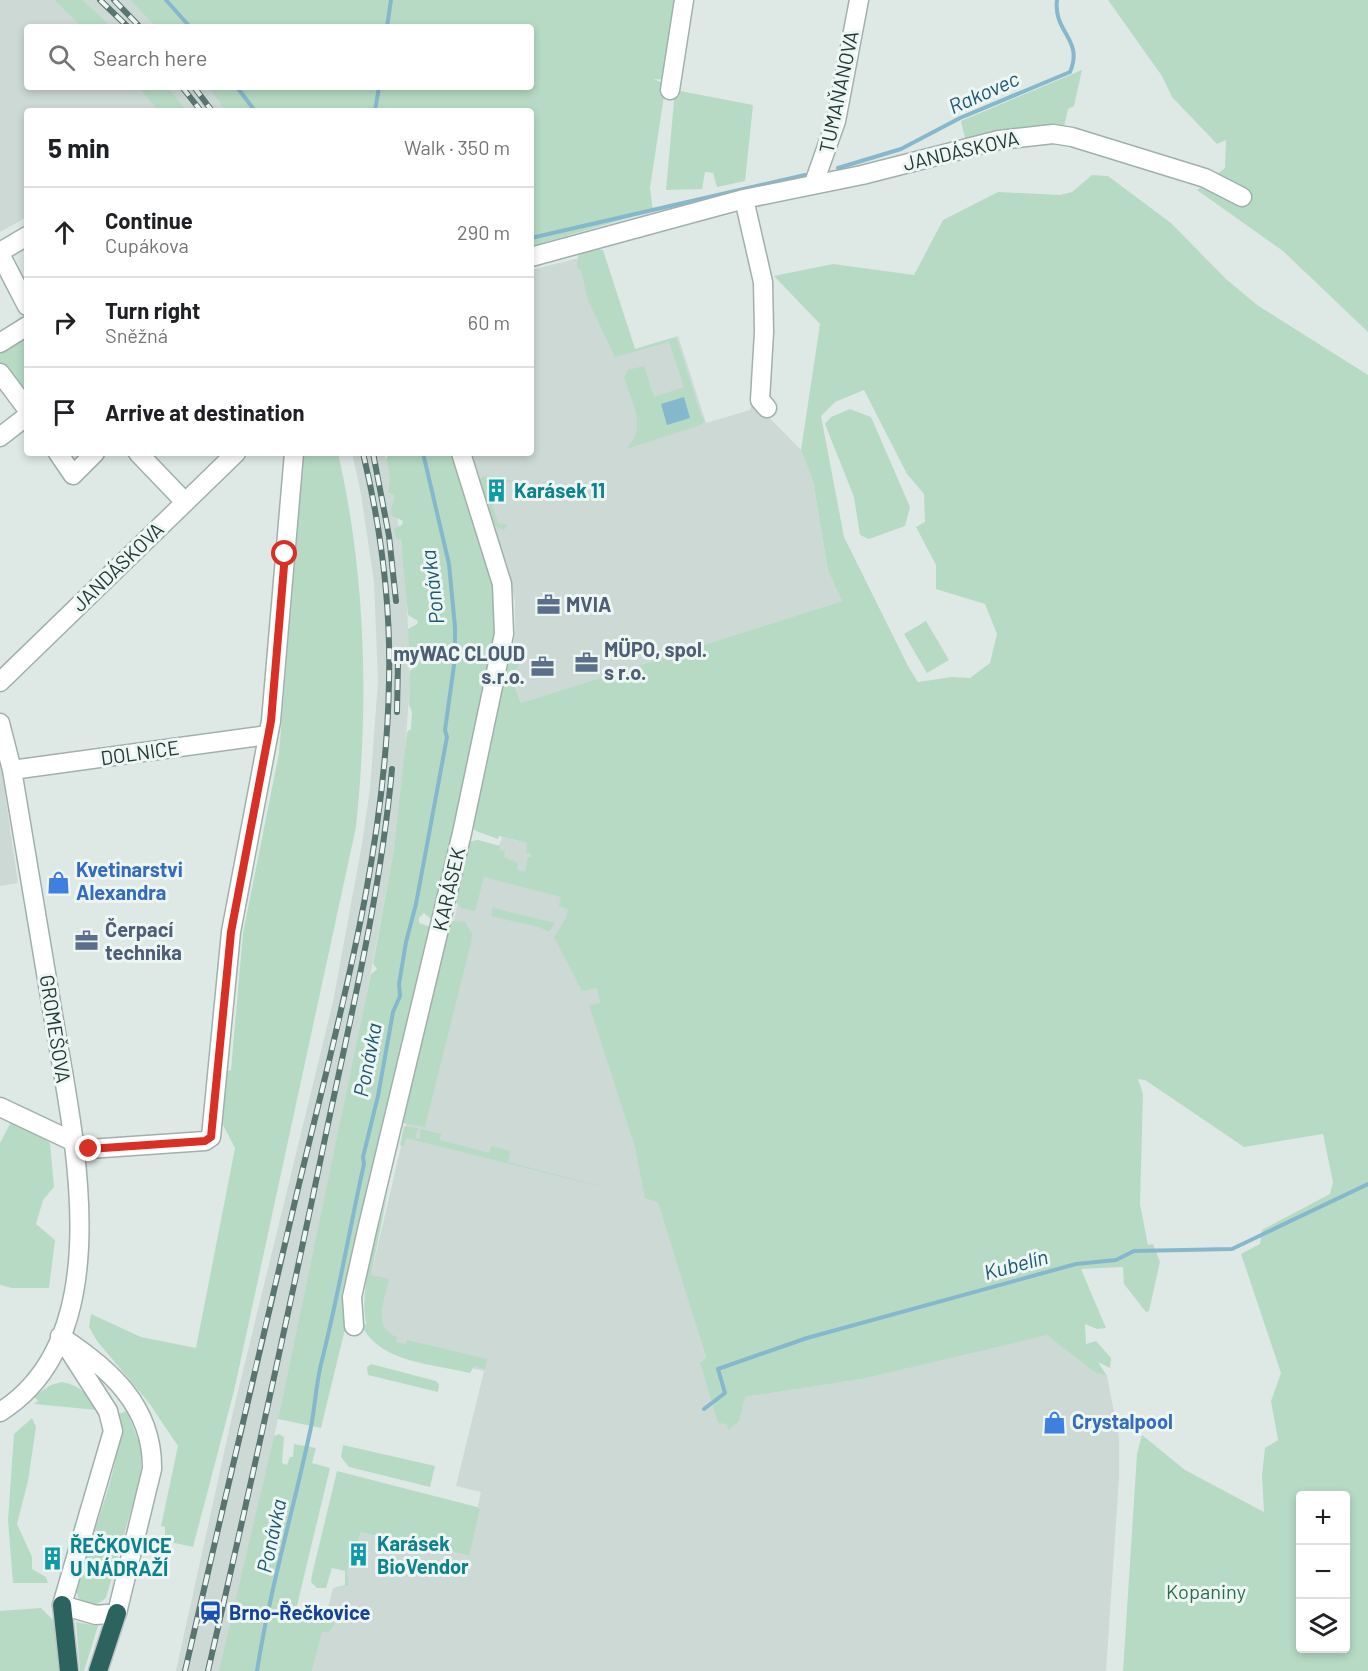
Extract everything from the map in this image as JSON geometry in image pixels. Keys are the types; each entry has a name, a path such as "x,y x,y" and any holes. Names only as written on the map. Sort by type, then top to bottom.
{"highway":[{"path":"62,1605 69,1671"},
{"path":"98,1671 117,1613"}],"street":[{"path":"670,90 684,0"},
{"name":"TUMAŇANOVA","path":"814,183 823,166 836,121 859,0"},
{"name":"JANDÁSKOVA","path":"534,257 744,199 862,175 999,140 1053,134 1078,139 1205,178 1242,196"},
{"path":"744,199 763,282 764,332 760,400 767,408"},
{"path":"24,238 0,253 24,300"},
{"path":"0,343 24,328"},
{"path":"0,373 24,405"},
{"path":"0,437 24,418"},
{"path":"60,456 74,475 91,456"},
{"path":"141,456 185,502"},
{"name":"JANDÁSKOVA","path":"0,682 233,456"},
{"path":"0,1107 89,1149 205,1141 211,1137 231,932 268,735 294,456"},
{"name":"KARÁSEK","path":"354,1326 352,1297 462,833 504,634 502,584 462,456"},
{"name":"GROMEŠOVA","path":"0,723 12,770 74,1141 80,1193 79,1257 60,1336 41,1373 30,1387 0,1412"},
{"name":"DOLNICE","path":"12,770 268,735"},
{"path":"60,1336 96,1360 126,1393 137,1407 152,1447 152,1469 117,1613 96,1615 62,1605 113,1431 108,1411 60,1336"}],"shaded area":[{"path":"0,0 54,0 79,24 24,24 24,90 140,90 156,108 24,108 24,219 0,232"},
{"path":"83,0 130,0 153,24 109,24"},
{"path":"170,90 210,90 224,108 185,108"},
{"path":"603,252 635,349 678,336 706,423 750,410 752,400 801,450 813,481 828,571 842,601 521,703 511,672 515,603 510,575 471,456 534,456 534,269"},
{"path":"353,456 385,456 393,488 406,579 410,682 402,793 394,849 364,1009 278,1419 220,1671 176,1671 233,1412 333,1002 362,844 370,789 378,681 374,582 361,494"},
{"path":"0,759 18,883 0,886"},
{"path":"502,837 541,846 532,884 566,893 570,902 706,1359 700,1361 745,1397 862,1379 1047,1334 1094,1372 1107,1376 1119,1437 1119,1478 1106,1671 312,1671 333,1588 349,1586 347,1570 361,1532 384,1538 385,1535 468,1556 480,1511 477,1510 481,1492 456,1486 484,1371 405,1353 381,1334 371,1275 472,842 479,840 499,846"}],"green space":[{"path":"54,0 83,0 109,24 79,24"},
{"path":"130,0 677,0 666,80 654,79 664,84 665,89 650,188 653,211 534,245 534,108 224,108 210,90 534,90 534,24 153,24"},
{"path":"1108,0 1368,0 1368,332 1283,251 1197,190 1225,168 1226,140 1217,144 1172,97 1162,76"},
{"path":"1082,70 1074,106 1068,109 1064,127 966,142 961,121"},
{"path":"140,90 170,90 185,108 156,108"},
{"path":"675,90 753,105 745,181 717,187 713,173 705,172 702,189 666,190"},
{"name":"Kopaniny","path":"1092,175 1108,176 1171,223 1226,279 1257,305 1368,375 1368,1671 1123,1671 1137,1454 1142,1435 1185,1470 1264,1512 1262,1475 1265,1448 1278,1440 1271,1401 1281,1373 1241,1254 1260,1244 1262,1230 1330,1194 1333,1182 1323,1134 1244,1147 1145,1080 1138,1079 1143,1094 1140,1204 1148,1245 1153,1244 1160,1262 1149,1311 1146,1312 1124,1284 1123,1267 1081,1269 1106,1328 1097,1329 1085,1324 1086,1344 1096,1341 1111,1358 1110,1368 1098,1362 1107,1376 1094,1372 1047,1335 862,1379 745,1397 739,1421 729,1430 726,1424 718,1423 700,1362 706,1358 658,1202 645,1198 635,1147 589,1005 600,1003 596,988 582,991 554,937 566,918 568,909 559,906 561,897 484,877 475,911 461,908 452,897 465,843 477,840 500,846 499,850 505,851 504,857 518,863 517,870 525,872 528,857 531,857 531,854 526,853 527,843 499,836 498,839 476,831 470,824 506,660 517,661 519,666 511,675 521,703 842,601 828,571 813,481 801,450 820,324 774,276 833,264 914,275 943,220 998,192 1060,195 1072,192","holes":["864,390 907,474 924,494 925,522 916,527 936,565 936,589 985,604 997,634 990,663 970,678 952,677 918,682 909,668 844,537 821,416 835,402"]},
{"path":"589,248 603,250 635,349 676,337 701,415 705,421 701,425 626,449 633,441 637,424 634,406 624,378 628,370 644,366 654,397 684,387 669,342 615,357 588,300 581,270 577,268 579,250"},
{"path":"24,337 24,397 0,365 0,352"},
{"path":"850,409 871,417 910,507 905,526 869,539 860,535 854,497 825,424 831,417"},
{"path":"304,456 339,456 354,545 362,639 363,733 356,827 234,1391 193,1547 161,1540 161,1536 165,1536 165,1527 161,1526 178,1446 149,1403 97,1341 89,1327 91,1314 141,1337 196,1348 235,1148 221,1121 225,1072 231,1070 243,933 279,753"},
{"path":"388,456 455,456 492,575 497,637 433,921 424,913 419,918 419,923 431,927 346,1325 321,1428 278,1419 371,974 377,969 373,964 394,849 407,732 411,729 410,671 414,668 415,663 409,662 408,629 418,621 408,615 401,540 396,538 394,528 402,525 403,521 391,515 394,495 388,492 390,478 386,459"},
{"path":"483,476 514,481 491,487 493,496 490,497 498,523 507,525 504,530 489,523 478,482"},
{"path":"926,621 949,660 927,673 904,634"},
{"path":"493,908 555,923 549,932 539,927 491,916"},
{"path":"452,921 465,922 472,934 471,943 425,1127 402,1123 446,924"},
{"path":"13,1118 50,1143 54,1187 43,1200 36,1224 55,1240 49,1288 12,1288 0,1285 0,1143"},
{"path":"404,1126 418,1128 415,1138 420,1139 420,1129 441,1134 440,1140 489,1153 491,1146 510,1151 508,1162 627,1193 406,1138 404,1146 400,1145"},
{"path":"389,1186 371,1275 389,1279 382,1312 384,1327 397,1337 396,1342 406,1344 407,1340 487,1359 485,1369 474,1366 470,1373 409,1360 381,1348 362,1326 366,1324 364,1309 367,1274"},
{"path":"371,1364 436,1381 439,1384 438,1392 368,1375 367,1367"},
{"path":"62,1382 83,1392 97,1410 34,1404 38,1401 34,1396 51,1385"},
{"path":"127,1411 141,1447 141,1475 106,1598 93,1607 80,1604 75,1586 112,1474 120,1430 118,1414"},
{"path":"32,1418 36,1427 28,1481 17,1524 32,1557 32,1569 46,1577 48,1583 13,1583 8,1520 14,1434"},
{"path":"279,1434 284,1437 282,1463 287,1465 290,1457 293,1457 294,1444 316,1448 312,1463 330,1468 295,1614 303,1616 311,1607 326,1609 326,1617 333,1619 334,1625 329,1632 322,1632 312,1671 219,1671 274,1436"},
{"path":"343,1445 435,1466 430,1487 349,1467 341,1457"},
{"path":"337,1471 477,1507 480,1510 469,1556 385,1535 384,1538 361,1532 347,1570 349,1586 333,1588 345,1585 345,1571 332,1568 326,1588 317,1588 311,1582 312,1575"},
{"path":"41,1608 57,1624 62,1671 0,1671 0,1611"},
{"path":"76,1622 98,1626 84,1671 80,1671"}],"water":[{"path":"684,397 690,418 667,425 661,404"}],"waterway":[{"path":"166,0 187,24"},
{"name":"Ponávka","path":"387,24 391,0"},
{"name":"Rakovec","path":"838,168 901,149 960,118 1070,72 1073,51 1059,21 1057,0"},
{"path":"239,90 253,108"},
{"name":"Ponávka","path":"376,108 378,90"},
{"name":"Rakovec","path":"534,237 805,175"},
{"name":"Ponávka","path":"257,1671 311,1427 319,1372 364,1164 363,1157 378,1096 393,1012 400,996 399,984 406,942 416,904 447,737 445,730 455,658 455,627 449,564 424,456"},
{"name":"Kubelín","path":"704,1409 725,1393 718,1369 807,1338 1076,1264 1116,1260 1134,1251 1232,1249 1368,1184"}],"railway":[{"path":"100,0 125,24"},
{"path":"114,0 137,24"},
{"path":"184,90 199,108"},
{"path":"196,90 210,108"},
{"path":"185,1671 342,1006 369,877 379,812 386,747 389,682 388,624 380,538 364,456"},
{"path":"374,456 389,536 396,601"},
{"path":"397,712 398,661"},
{"path":"208,1671 270,1398 356,992 374,903 392,769"}],"place":[{"name":"Karásek 11","path":"496,491"},
{"name":"MVIA","path":"548,605"},
{"name":"MÜPO, spol. s r.o.","path":"586,662"},
{"name":"myWAC CLOUD s.r.o.","path":"543,666"},
{"name":"Kvetinarstvi Alexandra","path":"58,882"},
{"name":"Čerpací technika","path":"87,941"},
{"name":"Crystalpool","path":"1054,1422"},
{"name":"Karásek BioVendor","path":"359,1555"},
{"name":"ŘEČKOVICE U NÁDRAŽÍ","path":"52,1558"},
{"name":"Brno-Řečkovice","path":"211,1613"}],"route":[{"path":"89,1149 205,1141 211,1137 231,932 271,721 285,554"}]}
